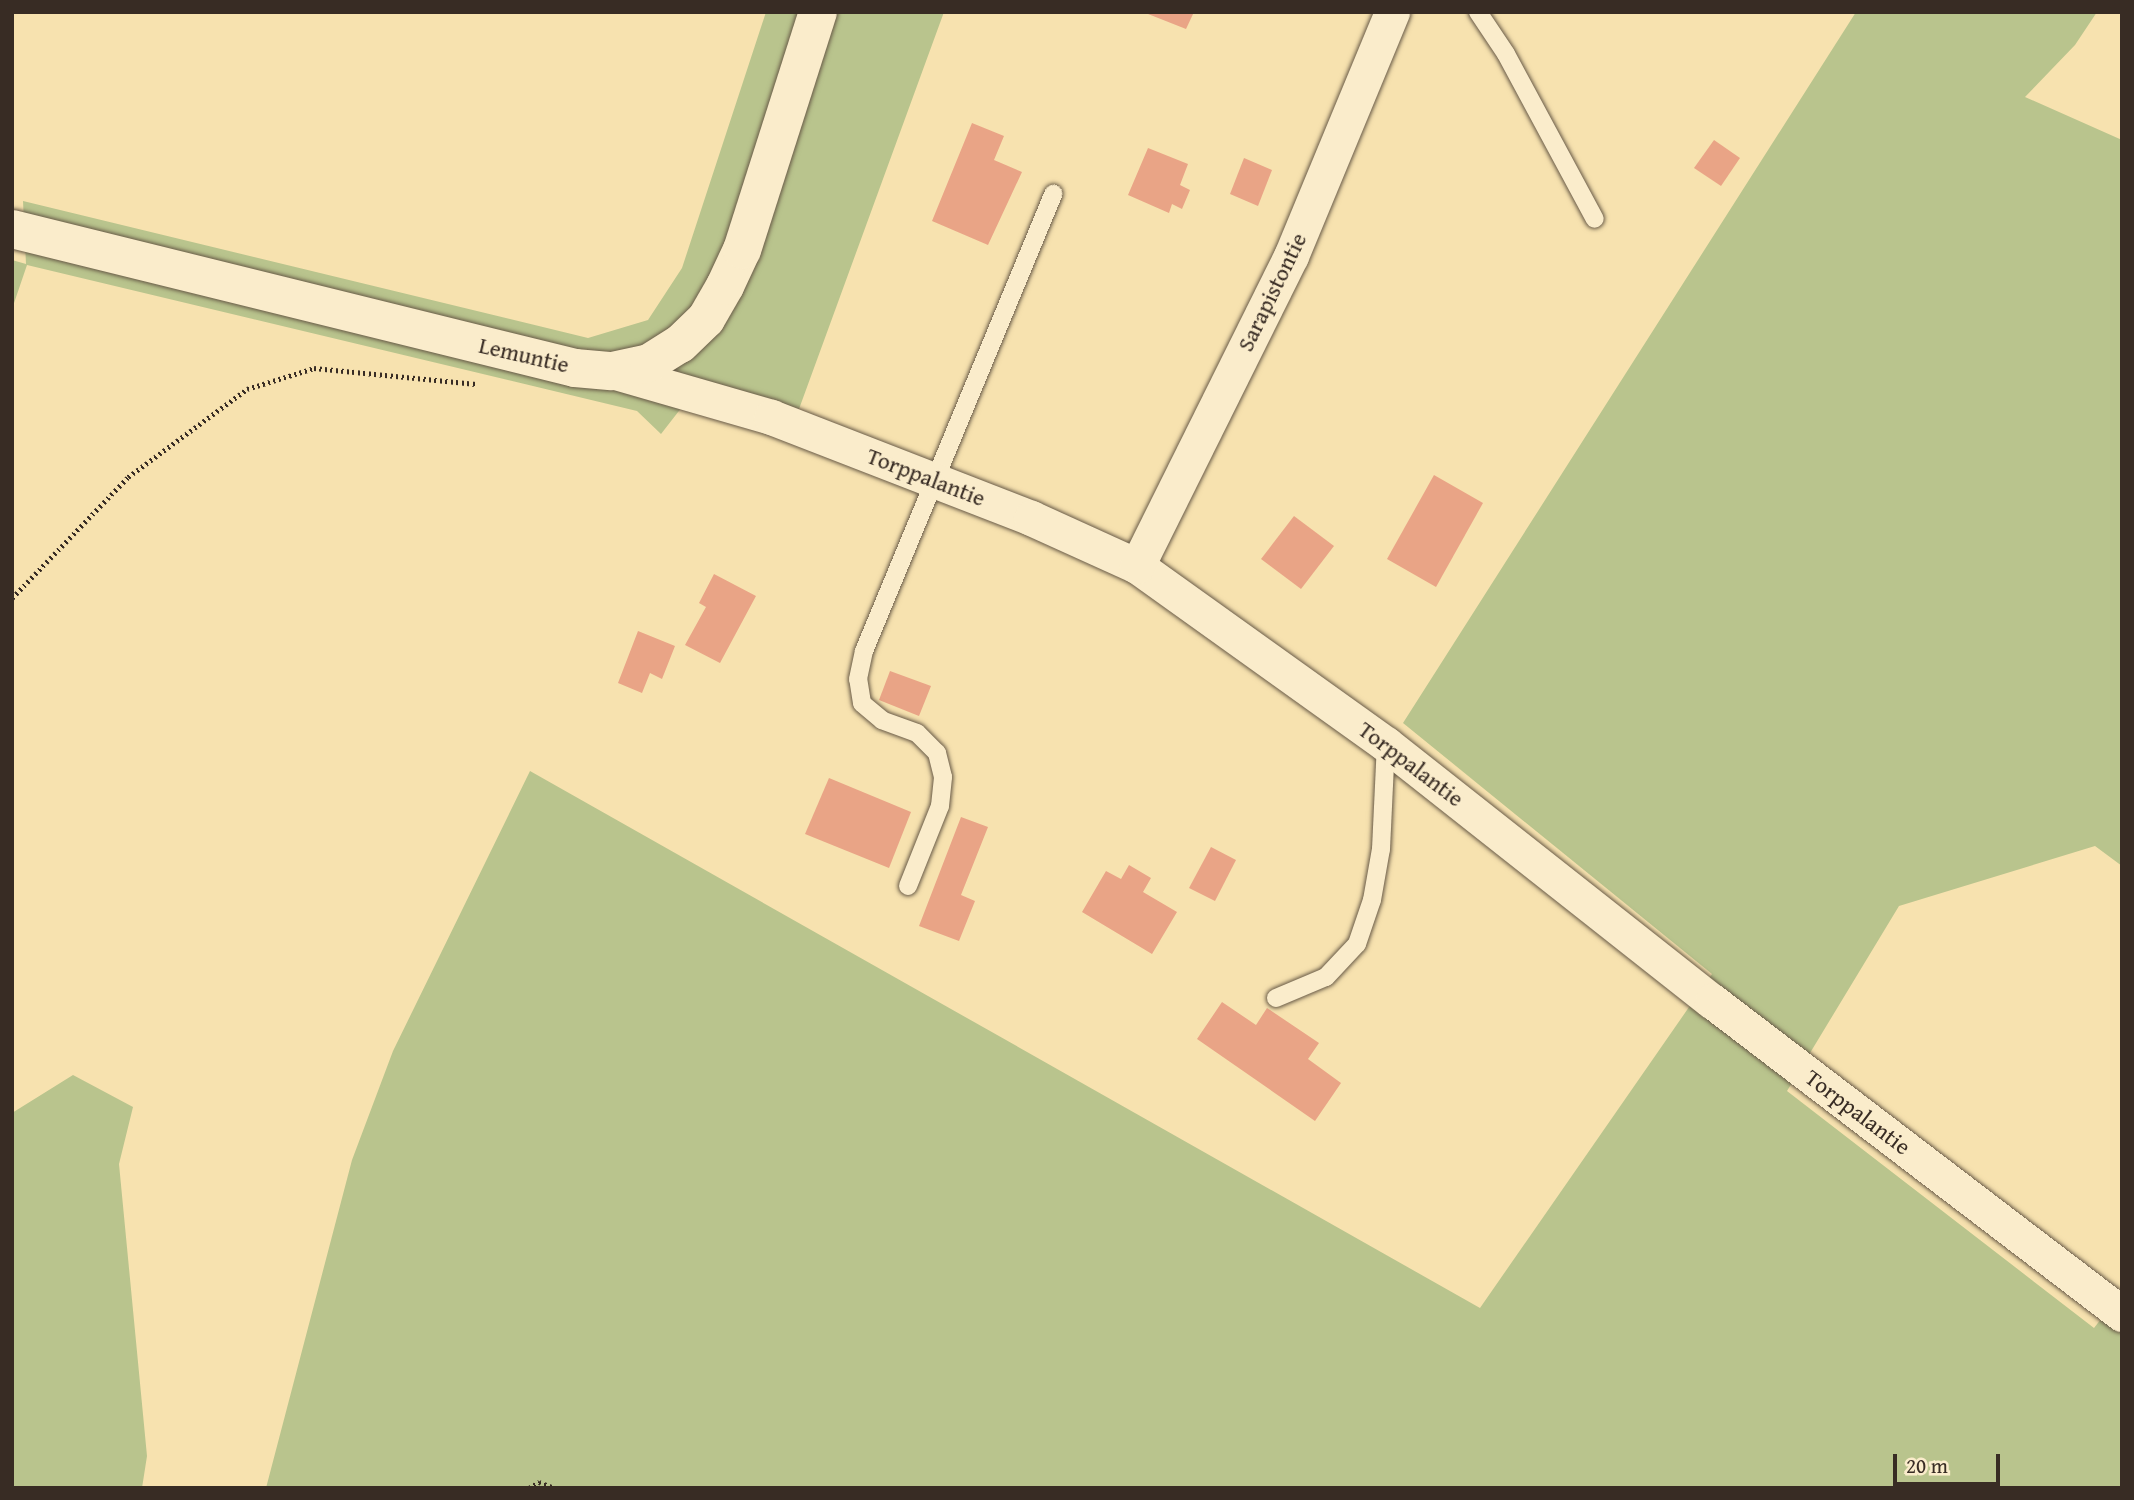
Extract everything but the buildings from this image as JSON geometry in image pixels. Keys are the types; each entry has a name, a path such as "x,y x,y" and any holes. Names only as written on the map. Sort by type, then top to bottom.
{"street":[{"name":"Lemuntie","path":"12,229 537,359 612,371 649,363 680,344 706,319 725,286 742,250 818,12"},
{"name":"Sarapistontie","path":"1137,566 1291,256 1392,12"},
{"name":"Torppalantie","path":"612,371 771,417 934,479 1137,566 1387,744 1712,1001 2122,1314"}],"lane":[{"path":"1478,12 1506,54 1595,219"},
{"path":"908,886 940,806 943,777 937,753 917,733 882,720 862,703 858,679 864,651 1053,194"},
{"path":"1276,998 1326,978 1357,944 1372,900 1381,849 1387,744"}],"path":[{"path":"12,598 128,477 247,389 314,368 475,385 537,359"},
{"path":"529,1488 539,1482 555,1488"}],"green space":[{"path":"766,12 944,12 799,409 703,380 661,434 637,411 27,265 12,309 12,260 26,264 23,201 588,338 648,320 682,268"},
{"path":"1856,12 2097,12 2075,45 2025,97 2122,140 2122,866 2095,846 1899,906 1787,1091 2094,1328 2122,1292 2122,1488 266,1488 352,1160 393,1051 530,771 1480,1308 1712,974 1403,723"},
{"path":"73,1075 133,1107 119,1164 147,1456 142,1488 12,1488 12,1113"}]}
